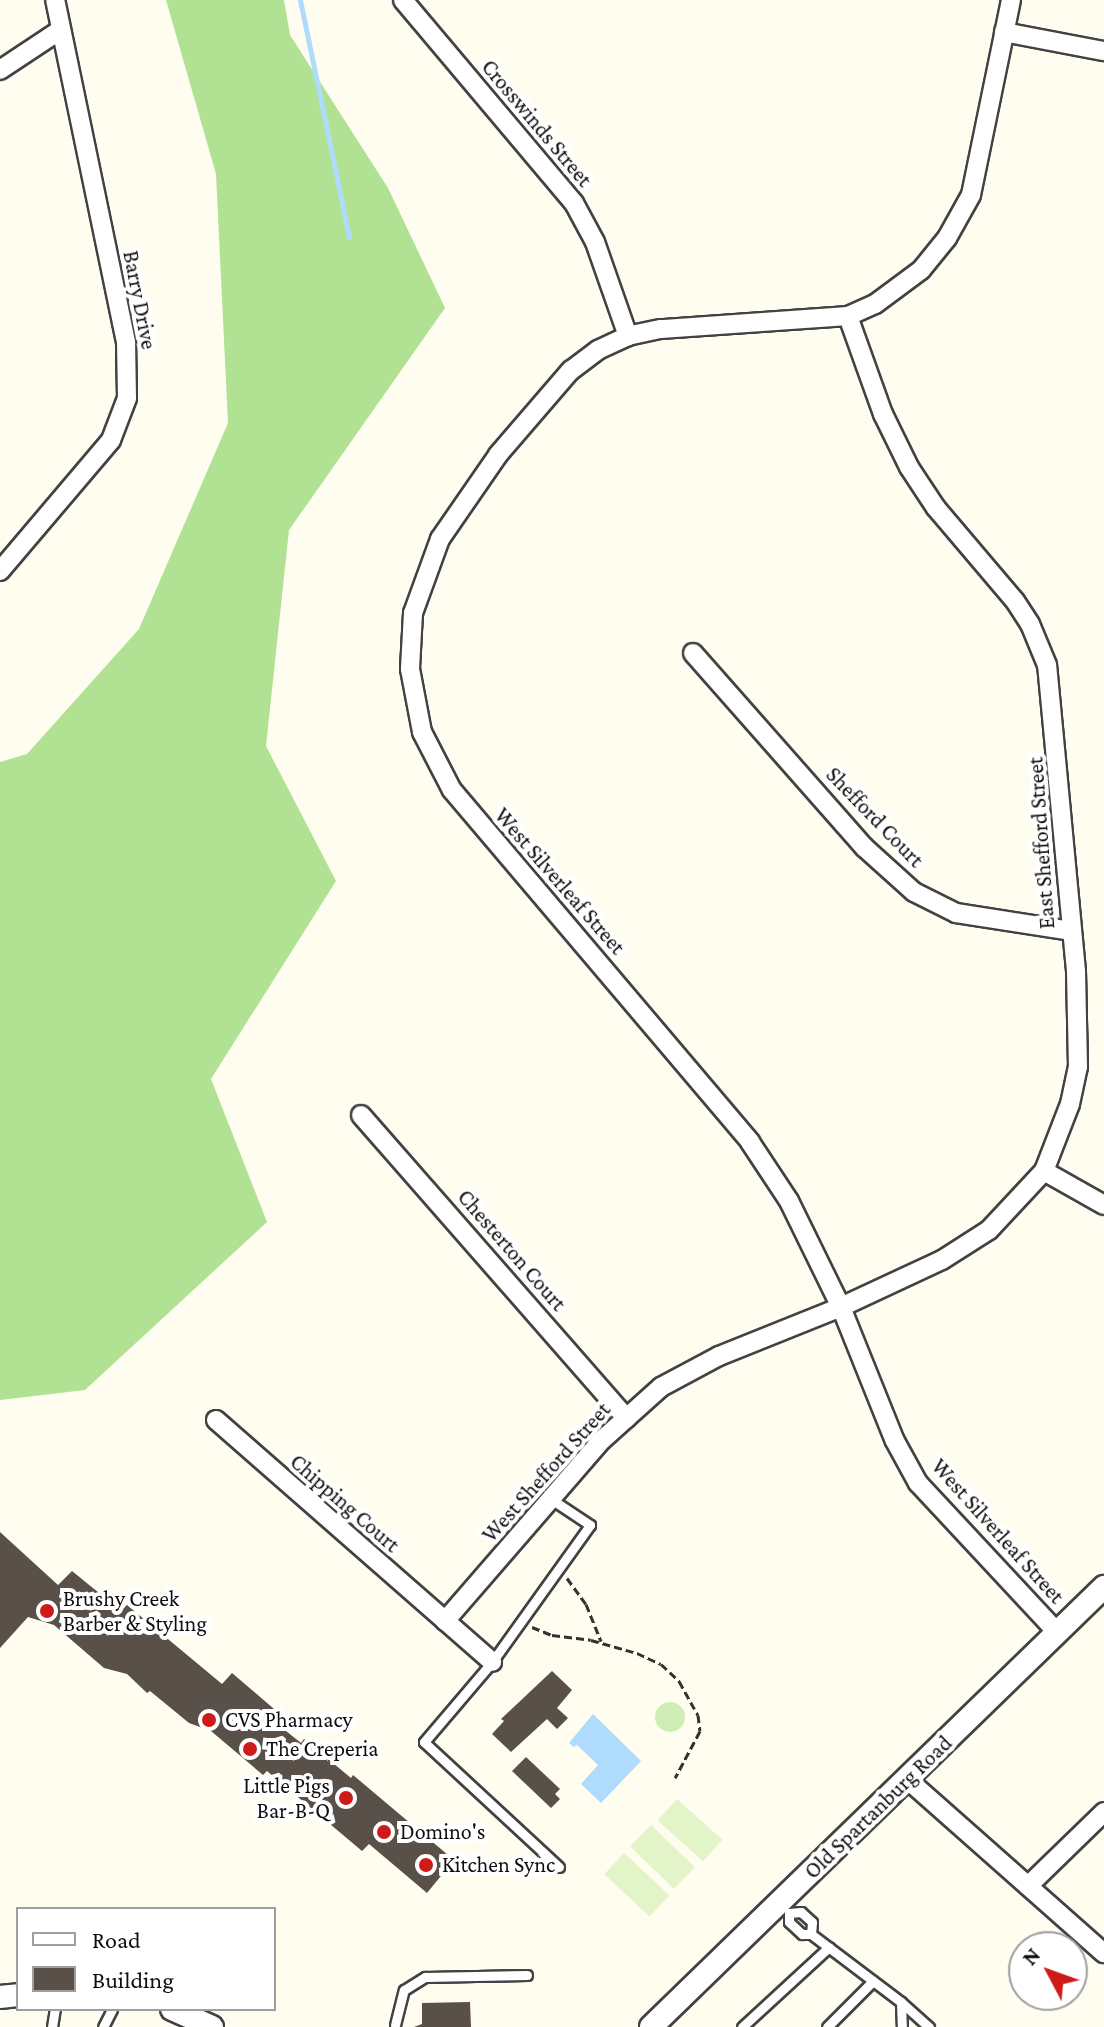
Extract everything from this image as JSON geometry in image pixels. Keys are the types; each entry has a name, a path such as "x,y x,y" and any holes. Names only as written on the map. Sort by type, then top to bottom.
{"street":[{"name":"Barry Drive","path":"0,571 111,440 127,398 126,342 55,0"},
{"name":"Crosswinds Street","path":"403,0 574,203 595,242 628,336"},
{"path":"848,316 875,304 921,270 959,219 980,167 1011,0"},
{"path":"0,70 59,31"},
{"path":"1004,32 1104,51"},
{"name":"West Silverleaf Street","path":"848,316 660,329 628,336 598,350 554,385 498,455 440,539 413,613 410,669 416,712 434,760 467,810 750,1142 789,1201 841,1307 895,1441 918,1483 1057,1632"},
{"name":"East Shefford Street","path":"841,1307 970,1244 1005,1215 1044,1171 1070,1104 1078,1067 1076,971 1053,698 1041,645 1015,601 936,508 909,467 883,414 848,316"},
{"name":"Shefford Court","path":"693,653 864,847 914,892 956,913 1071,931"},
{"name":"Chesterton Court","path":"361,1115 626,1418"},
{"path":"1044,1171 1104,1205"},
{"name":"West Shefford Street","path":"445,1621 551,1499 626,1418 661,1387 689,1370 841,1307"},
{"name":"Chipping Court","path":"216,1420 445,1621"},
{"name":"Old Spartanburg Road","path":"651,2027 784,1908 907,1779 1104,1587"},
{"path":"445,1621 492,1662"},
{"path":"907,1779 1104,1953"},
{"path":"1028,1886 1104,1812"},
{"path":"176,2011 212,2027"}],"lane":[{"path":"551,1499 590,1525 522,1623 424,1742 559,1867"},
{"path":"784,1908 801,1912 812,1922 811,1934"},
{"path":"784,1908 789,1922 802,1934 811,1934 829,1947 929,2027"},
{"path":"742,2027 829,1947"},
{"path":"395,2025 404,1990 425,1977 527,1975"},
{"path":"827,2027 873,1981"},
{"path":"901,2002 902,2027"}],"path":[{"path":"560,1568 586,1604 602,1643"},
{"path":"522,1623 552,1635 602,1643 661,1664 679,1681 698,1715 700,1731 675,1778"}],"green space":[{"path":"166,0 284,0 290,35 388,188 445,308 289,530 266,746 336,881 211,1079 267,1222 85,1390 0,1400 0,762 27,754 139,629 228,423 216,174"},
{"path":"670,1702 681,1706 685,1717 681,1728 670,1732 659,1728 655,1717 659,1706"},
{"path":"677,1799 722,1840 703,1861 658,1821"},
{"path":"651,1825 695,1867 674,1889 630,1847"},
{"path":"624,1853 669,1895 650,1916 604,1874"}],"water":[{"path":"593,1714 641,1761 601,1803 581,1784 598,1765 577,1745 574,1747 569,1743"}],"building":[{"path":"0,1532 58,1585 72,1571 104,1597 109,1590 222,1684 232,1673 287,1720 281,1727 301,1743 304,1739 351,1778 353,1775 454,1860 427,1893 369,1844 362,1851 267,1771 263,1775 211,1731 189,1723 150,1691 147,1693 127,1674 104,1668 54,1625 28,1617 0,1648"},
{"path":"552,1671 572,1690 557,1708 568,1718 557,1729 547,1719 511,1752 492,1734 504,1721 501,1719"},
{"path":"526,1757 560,1789 555,1794 560,1799 551,1808 512,1771"},
{"path":"470,2002 471,2027 414,2027 422,2024 422,2003"}],"waterway":[{"path":"300,0 349,237"}],"place":[{"name":"Brushy Creek Barber & Styling","path":"47,1611"},
{"name":"CVS Pharmacy","path":"209,1720"},
{"name":"The Creperia","path":"250,1749"},
{"name":"Little Pigs Bar-B-Q","path":"346,1798"},
{"name":"Domino's","path":"384,1832"},
{"name":"Kitchen Sync","path":"426,1865"}]}
